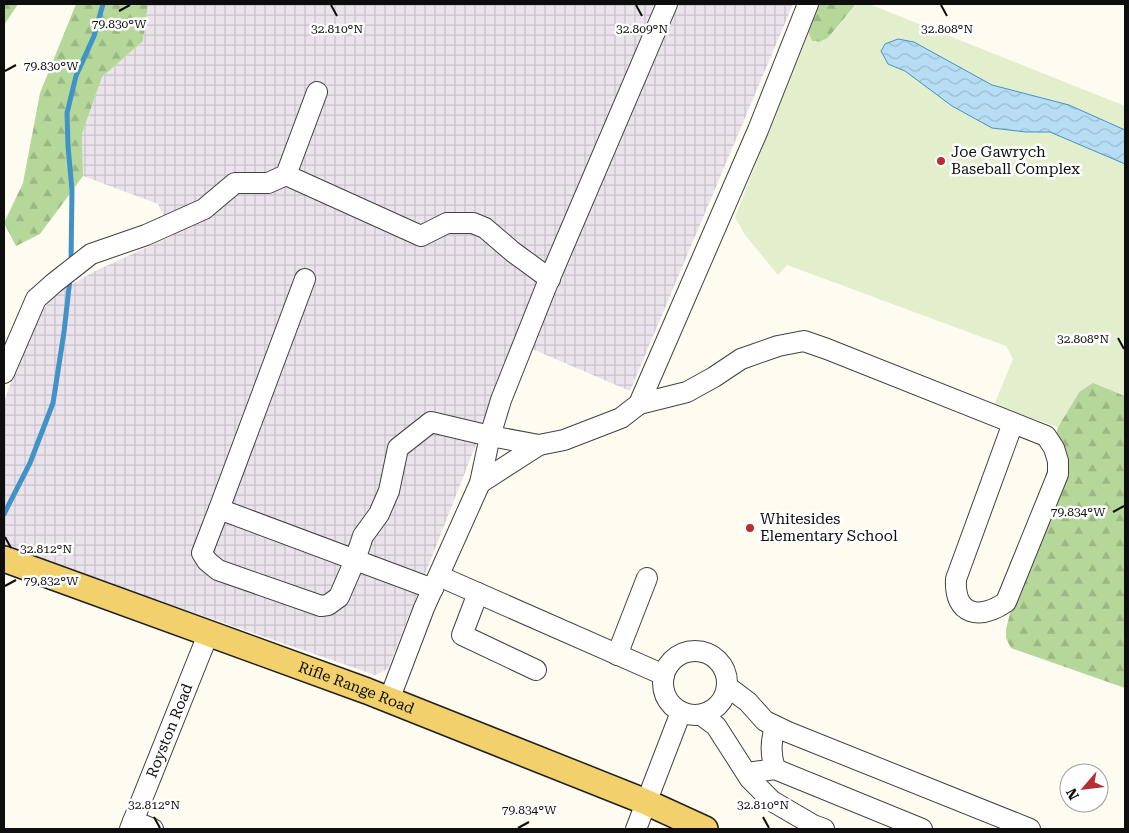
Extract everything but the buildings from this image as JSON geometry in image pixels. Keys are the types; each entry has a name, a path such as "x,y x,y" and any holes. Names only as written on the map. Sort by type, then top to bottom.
{"main road":[{"name":"Rifle Range Road","path":"4,560 209,632 389,700 646,802 705,829"}],"street":[{"path":"389,700 436,582 480,483 490,436 501,400 667,4"},
{"path":"639,404 758,130 808,4"},
{"path":"4,373 36,300 91,254 146,235 204,209 235,182 268,183 286,175 317,92"},
{"path":"286,175 421,236 447,224 473,223 485,228 550,280"},
{"path":"305,279 202,553 207,561 218,570 321,606 339,597 355,560 362,536 379,514 389,491 398,448 431,422 490,436 539,444 564,440 621,418 639,404 687,392 741,359 778,346 804,341 1013,423 1046,436 1054,448 1058,461 1058,474 1006,602 985,613 974,612 961,604 955,593 956,579 1013,423"},
{"path":"480,483 539,444"},
{"path":"219,509 355,560 478,593 664,675"},
{"path":"618,655 647,578"},
{"path":"478,593 462,635 536,670"},
{"name":"Royston Road","path":"131,825 209,632"},
{"path":"697,650 707,652 717,658 724,667 728,687 725,697 719,705 701,715 691,715 681,712 666,697 663,686 664,675 668,665 676,657 686,651 697,650"},
{"path":"728,687 748,702 765,722 1030,829"},
{"path":"636,829 681,712"},
{"path":"701,715 716,726 747,773 772,801 813,825 824,829"},
{"path":"775,726 771,742 771,754 775,769"},
{"path":"747,773 775,769 922,829"},
{"path":"131,825 153,829"}],"shaded area":[{"path":"148,4 793,4 630,391 516,342 388,669 375,675 4,547 4,402 31,326 55,294 95,271 174,235 158,204 83,176 82,134 102,77 143,41"}],"green space":[{"path":"4,4 18,4 4,25"},
{"path":"76,4 148,4 143,41 102,77 82,134 83,176 40,234 16,246 4,223 23,183 40,93"},
{"path":"819,4 856,4 828,38 820,42 812,41 808,32"},
{"name":"Joe Gawrych Baseball Complex","path":"856,4 869,4 1125,106 1125,396 1093,383 1079,392 1058,427 994,405 1013,359 1006,346 787,265 778,275 745,235 735,217 808,32 812,41 820,42 828,38"},
{"path":"1093,382 1125,396 1125,688 1011,648 1006,638 1006,629 1058,427 1079,392"}],"water":[{"path":"898,39 914,42 992,85 1069,105 1125,130 1125,164 1050,132 1026,132 992,128 952,106 905,71 888,64 881,51 885,44"}],"waterway":[{"path":"71,263 72,190 67,113 76,76 94,36 103,4"},
{"path":"4,514 30,463 53,403 70,279"}],"place":[{"name":"Joe Gawrych Baseball Complex","path":"941,161"},
{"name":"Whitesides Elementary School","path":"750,528"}]}
